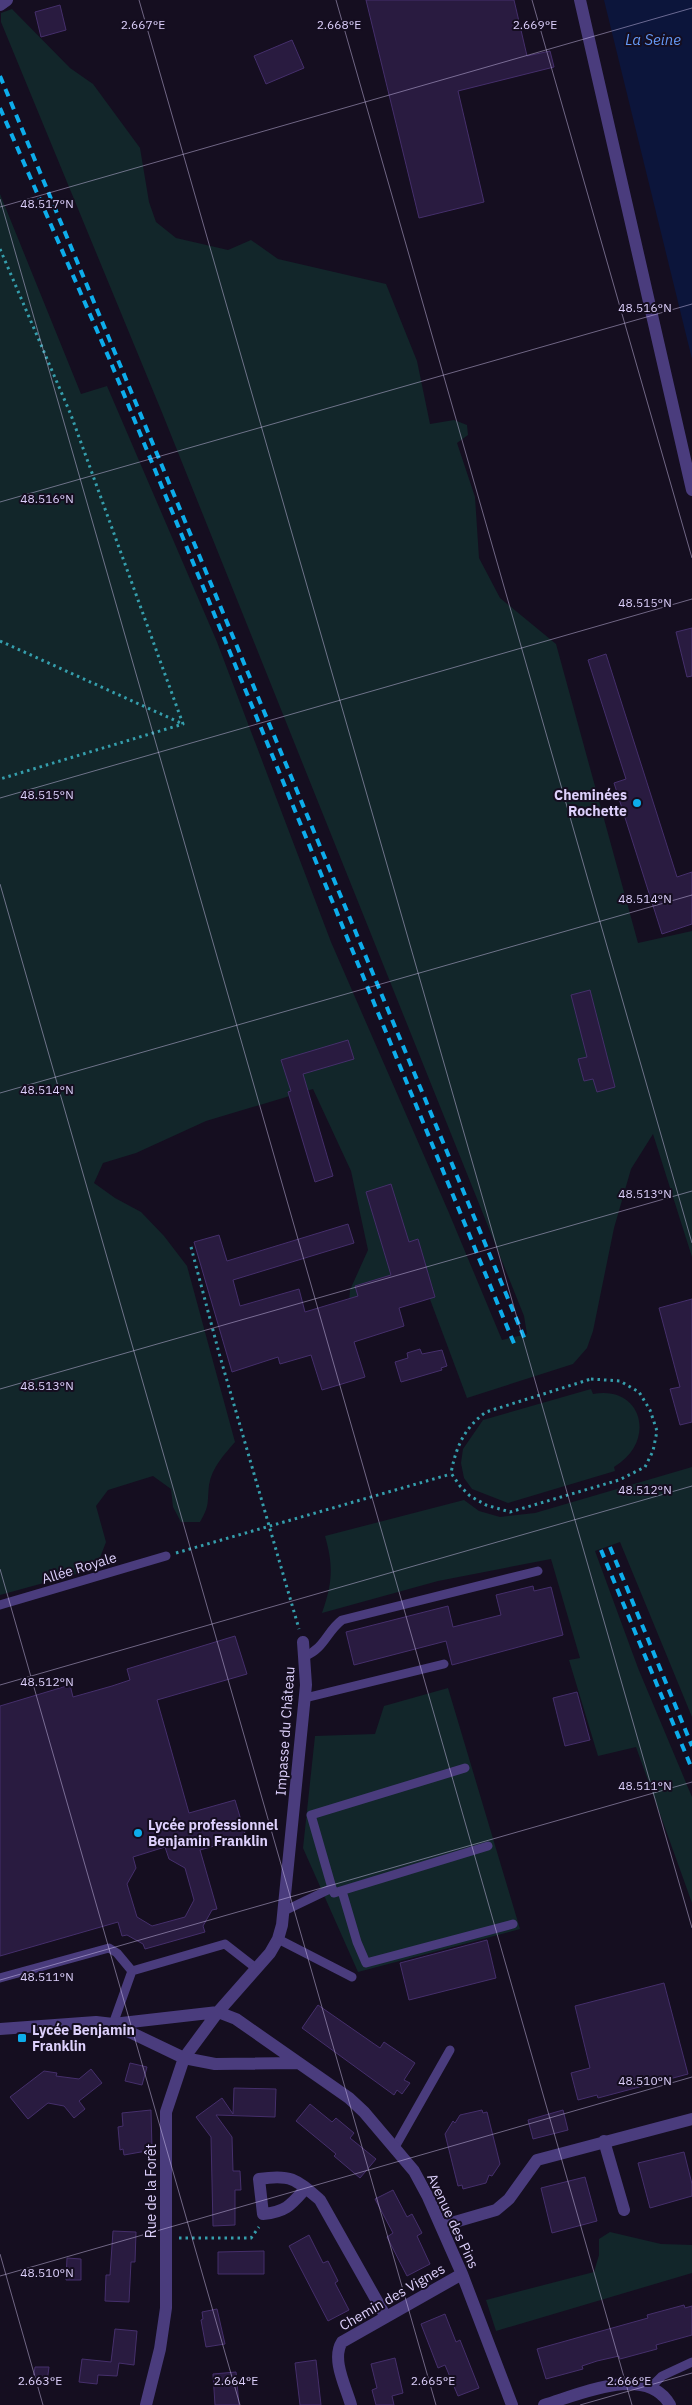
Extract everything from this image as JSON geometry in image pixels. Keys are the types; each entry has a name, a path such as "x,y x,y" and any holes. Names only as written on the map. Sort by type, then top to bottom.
{"street":[{"path":"0,4 7,0"},
{"path":"580,0 692,490"},
{"name":"Impasse du Château","path":"184,2058 218,2012 257,1969 278,1940 284,1911 305,1698 303,1642"},
{"path":"0,2029 81,2023 113,2024 218,2012"},
{"name":"Avenue des Pins","path":"218,2012 236,2019 354,2103 395,2147 414,2171 462,2274 512,2405"},
{"path":"113,2024 184,2058 215,2064 298,2063"},
{"name":"Rue de la Forêt","path":"146,2405 160,2348 166,2308 166,2112 184,2058"},
{"path":"441,2226 496,2210 509,2199 537,2160 692,2119"},
{"path":"604,2141 624,2210"},
{"path":"306,2188 291,2205 279,2212 263,2214 259,2178 289,2177 306,2188 320,2200 386,2317"},
{"name":"Chemin des Vignes","path":"352,2405 337,2358 337,2349 342,2342 462,2274"},
{"path":"544,2405 610,2386 633,2383 651,2387 670,2405"}],"lane":[{"name":"Allée Royale","path":"0,1605 166,1556"},
{"path":"305,1656 315,1652 333,1627 342,1620 538,1571"},
{"path":"305,1698 444,1664"},
{"path":"465,1768 311,1815 366,1963 513,1924"},
{"path":"284,1911 337,1889 488,1846"},
{"path":"278,1940 352,1977"},
{"path":"132,1971 225,1944 257,1969"},
{"path":"0,1978 109,1948 117,1953 132,1971"},
{"path":"113,2024 132,1971"},
{"path":"395,2147 450,2050"},
{"path":"651,2387 662,2376 692,2362"}],"path":[{"path":"0,249 71,415 183,724"},
{"path":"0,641 183,724"},
{"path":"0,779 183,724"},
{"path":"192,1247 218,1353 303,1642"},
{"path":"591,1380 620,1381 639,1392 650,1410 657,1431 653,1451 645,1467 619,1480 510,1512 486,1505 470,1496 451,1473 455,1454 464,1433 486,1412 591,1380"},
{"path":"166,1556 451,1473"},
{"path":"166,2238 251,2238 258,2230 263,2214"}],"green space":[{"path":"12,9 70,68 93,84 140,148 149,202 156,222 176,238 228,250 251,240 278,259 386,284 417,361 430,424 454,420 467,425 468,435 457,443 475,497 479,558 500,598 556,644 638,943 692,931 692,1257 653,1134 631,1169 614,1228 593,1331 587,1348 573,1364 467,1398 428,1294 348,1316 350,1290 368,1250 351,1171 313,1089 206,1121 136,1153 103,1163 94,1183 115,1198 141,1212 164,1236 187,1266 235,1442 213,1473 209,1485 207,1508 200,1522 181,1522 173,1507 171,1489 153,1476 108,1490 96,1506 106,1542 98,1563 80,1573 0,1595 0,194 81,394 107,386 217,642 331,942 502,1340 527,1334 524,1316 161,410 1,22 1,13"},
{"path":"591,1389 593,1394 610,1394 623,1398 633,1407 638,1418 639,1431 636,1444 627,1456 614,1467 615,1471 508,1503 472,1489 464,1478 461,1463 463,1449 483,1420"},
{"path":"692,1467 692,1717 620,1542 595,1551 638,1668 692,1797 692,1903 636,1747 598,1756 569,1660 580,1658 551,1559 438,1581 322,1613 331,1575 330,1557 325,1536 464,1500 479,1511 500,1517 535,1513"},
{"path":"448,1688 520,1929 358,1972 303,1848 315,1736 375,1734 384,1706"},
{"path":"610,2232 661,2244 692,2245 692,2273 496,2331 486,2300 594,2272 599,2255 599,2239"}],"water":[{"name":"La Seine","path":"604,0 692,0 692,359"}],"building":[{"path":"366,0 514,0 527,56 550,51 554,67 458,91 484,202 419,218"},
{"path":"60,5 66,30 41,37 35,12"},
{"path":"292,40 304,68 266,84 254,56"},
{"path":"692,628 692,676 687,677 676,632"},
{"name":"Cheminées Rochette","path":"606,654 677,877 692,872 692,924 662,934 614,783 626,779 588,660"},
{"path":"590,990 615,1087 597,1092 593,1079 584,1081 578,1059 587,1057 571,995"},
{"path":"348,1040 354,1059 303,1074 333,1176 315,1182 288,1092 291,1091 281,1060"},
{"path":"391,1184 409,1242 418,1239 435,1297 399,1308 404,1326 354,1342 365,1377 322,1390 311,1355 280,1364 278,1357 232,1372 194,1242 219,1235 227,1261 348,1224 354,1243 233,1280 240,1306 299,1289 305,1312 358,1296 355,1286 391,1275 366,1192"},
{"path":"692,1299 692,1422 680,1425 670,1389 680,1387 659,1308"},
{"path":"420,1349 422,1354 442,1350 447,1366 441,1368 442,1370 401,1382 395,1362 408,1358 407,1353"},
{"path":"533,1586 534,1591 551,1587 563,1635 452,1665 446,1641 354,1665 346,1632 448,1606 453,1627 501,1615 496,1595"},
{"path":"235,1636 247,1674 157,1700 189,1813 235,1800 246,1837 200,1850 217,1909 212,1910 203,1926 205,1932 145,1949 143,1944 127,1935 122,1936 118,1922 0,1956 0,1706 70,1685 73,1697 112,1686 130,1680 127,1669","holes":["165,1847 169,1859 185,1868 194,1900 185,1917 152,1926 137,1917 127,1884 136,1868 133,1857"]},
{"path":"577,1692 590,1740 565,1746 553,1698"},
{"path":"487,1940 496,1978 409,2000 400,1963"},
{"path":"664,1983 688,2074 598,2098 597,2095 578,2100 571,2073 590,2068 575,2006"},
{"path":"318,2005 380,2048 384,2042 415,2063 404,2080 410,2083 402,2094 397,2090 394,2095 302,2028"},
{"path":"130,2063 147,2067 142,2085 125,2081"},
{"path":"91,2069 102,2083 79,2101 85,2109 74,2118 64,2106 48,2103 28,2119 10,2097 44,2071 57,2073 56,2076 79,2079"},
{"path":"234,2088 276,2089 275,2117 216,2115 232,2137 233,2171 240,2171 241,2190 235,2190 235,2225 213,2226 211,2137 196,2117 222,2098 233,2114"},
{"path":"310,2104 332,2122 336,2118 354,2133 350,2138 376,2159 360,2178 334,2156 336,2154 296,2121"},
{"path":"151,2110 152,2150 124,2155 123,2149 120,2150 118,2127 123,2126 122,2113"},
{"path":"482,2110 483,2113 487,2112 500,2164 492,2176 489,2175 486,2183 463,2189 462,2185 458,2186 445,2134 453,2121 455,2123 460,2115"},
{"path":"563,2110 568,2130 533,2139 528,2120"},
{"path":"684,2152 692,2184 692,2196 650,2208 638,2163"},
{"path":"585,2177 597,2221 552,2233 541,2188"},
{"path":"393,2190 407,2217 412,2214 422,2233 417,2236 430,2264 407,2276 387,2237 393,2233 375,2199"},
{"path":"113,2231 136,2232 135,2262 131,2262 129,2302 105,2301 106,2275 110,2275"},
{"path":"309,2235 323,2263 328,2261 338,2281 335,2283 349,2310 328,2321 289,2246"},
{"path":"264,2251 264,2274 218,2274 218,2252"},
{"path":"67,2258 81,2259 81,2280 66,2280"},
{"path":"684,2305 685,2308 692,2306 692,2335 656,2345 657,2349 620,2359 619,2356 597,2361 582,2366 583,2369 546,2379 537,2349 648,2318 647,2315"},
{"path":"217,2309 225,2344 206,2347 201,2320 203,2319 202,2312"},
{"path":"445,2314 456,2342 460,2340 479,2388 458,2396 445,2365 438,2368 421,2324"},
{"path":"115,2329 137,2331 134,2365 119,2363 117,2376 98,2375 97,2384 79,2382 82,2359 111,2362"},
{"path":"395,2358 403,2393 392,2396 394,2405 376,2405 372,2390 377,2388 371,2364"},
{"path":"316,2360 321,2405 300,2405 295,2363"},
{"path":"35,2367 49,2367 47,2382 33,2381"},
{"path":"236,2372 239,2405 215,2405 213,2374"}],"railway":[{"path":"0,76 526,1342"},
{"path":"0,108 109,358 515,1346"},
{"path":"610,1547 692,1746"},
{"path":"601,1550 692,1769"}],"place":[{"name":"Cheminées Rochette","path":"637,803"},
{"name":"Lycée professionnel Benjamin Franklin","path":"138,1833"},
{"name":"Lycée Benjamin Franklin","path":"22,2038"}]}
